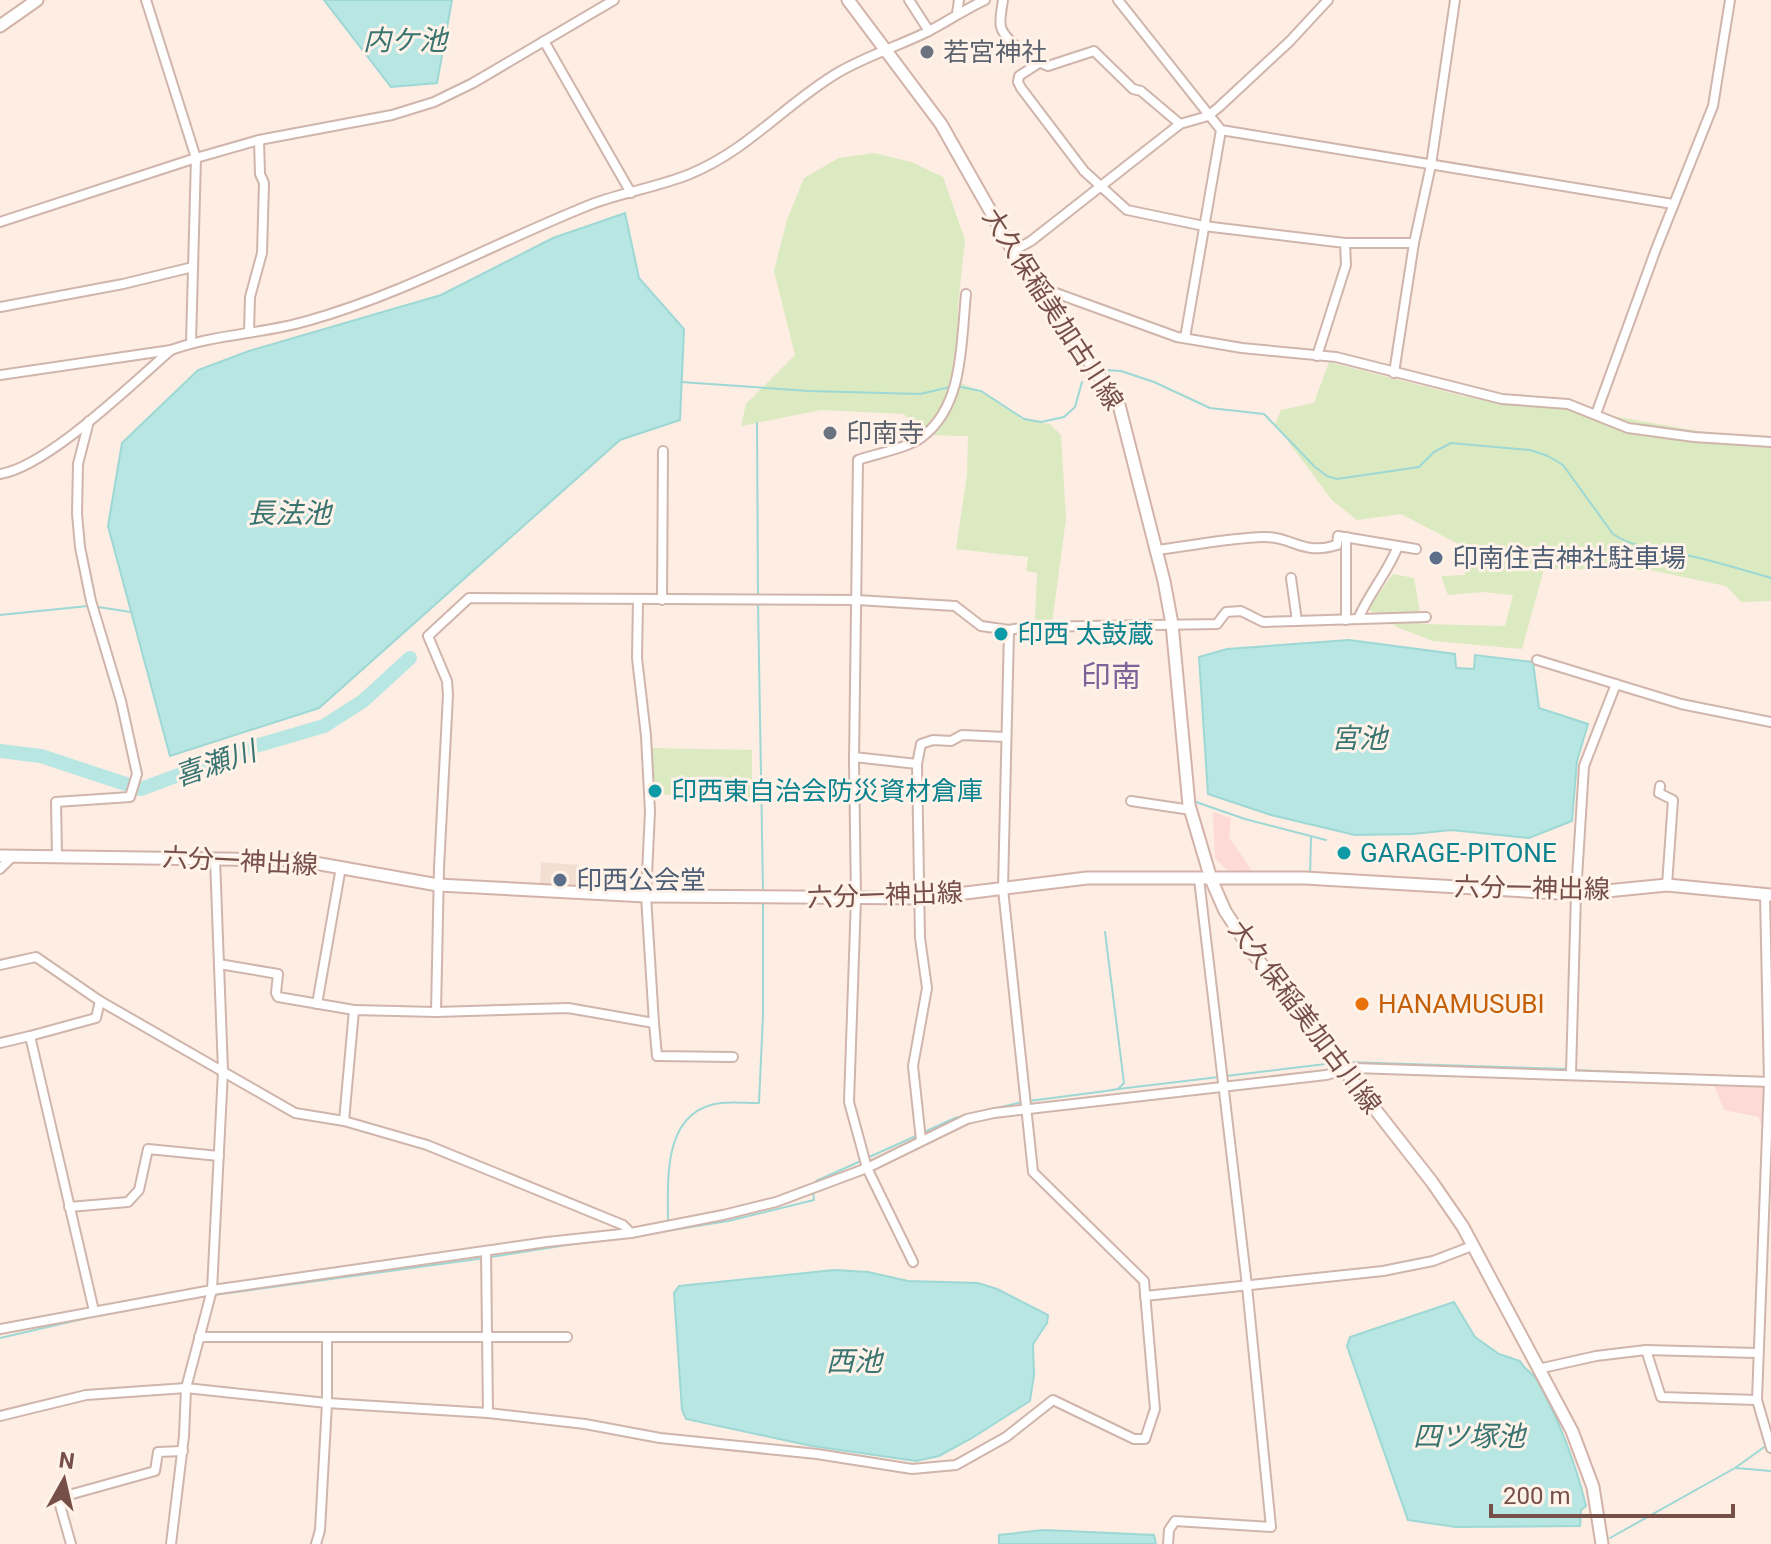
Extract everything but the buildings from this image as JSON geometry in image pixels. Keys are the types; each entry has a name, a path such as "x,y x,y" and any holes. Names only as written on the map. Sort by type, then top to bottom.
{"main road":[{"path":"0,26 37,0"},
{"name":"大久保稲美加古川線","path":"848,0 941,124 1013,251 1119,405 1172,624 1191,810 1205,879 1252,952 1432,1182 1463,1227 1584,1458 1593,1487 1602,1544"},
{"name":"六分一神出線","path":"0,856 298,860 438,885 646,896 921,898 1087,878 1305,878 1576,894 1667,885 1768,895"}],"street":[{"path":"146,0 196,158 191,343"},
{"path":"0,222 259,140 392,115 434,102 473,83 614,0"},
{"path":"909,0 929,31"},
{"path":"957,13 959,0"},
{"path":"0,375 171,350 191,343 305,322 381,298 595,203 688,175 715,163 767,128 839,72 929,31 985,0"},
{"path":"1003,0 1001,26 1006,37 1039,63 1048,66 1094,51 1133,89 1141,91 1180,124"},
{"path":"1118,0 1221,130 1673,204"},
{"path":"1013,251 1031,241 1180,124 1208,116 1256,74 1328,0"},
{"path":"1394,373 1414,243 1431,165 1455,0"},
{"path":"1596,414 1673,204 1713,106 1730,0"},
{"path":"544,41 631,193"},
{"path":"1039,63 1019,76 1021,88 1084,171 1127,210 1204,226 1345,243 1414,243"},
{"path":"1185,338 1221,130"},
{"path":"249,332 250,297 262,253 264,183 260,174 259,140"},
{"path":"1317,356 1346,265 1345,243"},
{"path":"0,307 123,284 193,267"},
{"path":"1041,292 1053,292 1185,338 1336,357 1502,399 1568,404 1628,428 1694,437 1771,442"},
{"path":"913,1262 867,1168 849,1102 856,898 854,757 858,460 919,439 939,421 958,371 966,294"},
{"path":"0,474 45,454 89,421 171,350"},
{"path":"57,855 56,802 130,797 137,774 121,701 91,601 80,547 78,464 89,421"},
{"path":"662,600 663,451"},
{"path":"1156,550 1267,537 1305,549 1323,549 1337,545 1338,536 1416,549"},
{"path":"1346,537 1346,620"},
{"path":"1358,619 1389,568 1398,546"},
{"path":"1291,578 1297,621"},
{"path":"436,1012 438,885 448,695 447,681 428,636 469,598 857,600 955,606 981,626 1009,630 1025,627 1217,624 1226,612 1241,611 1263,622 1426,617"},
{"path":"638,599 637,658 650,811 646,896 657,1056 733,1057"},
{"path":"0,1416 86,1395 186,1388 327,1403 488,1413 585,1424 660,1438 817,1454 912,1469 956,1465 1006,1437 1053,1400 1134,1439 1145,1439 1155,1409 1144,1281 1033,1172 1003,889 1009,630"},
{"path":"1537,660 1681,704 1771,722"},
{"path":"1571,1073 1576,894 1584,766 1616,684"},
{"path":"921,1140 913,1066 927,988 920,938 917,764 921,744 933,740 951,741 962,735 1006,737"},
{"path":"854,757 917,764"},
{"path":"1660,786 1659,793 1673,800 1667,885"},
{"path":"1131,801 1191,810"},
{"path":"909,838 920,837"},
{"path":"0,869 14,854"},
{"path":"171,1544 183,1451 186,1388 212,1290 223,1071 215,859"},
{"path":"317,1004 341,867"},
{"path":"1168,1544 1169,1530 1175,1521 1271,1527 1223,1086 1205,879"},
{"path":"1768,895 1770,1082 1757,1400 1771,1448"},
{"path":"0,965 36,957 100,1001 295,1113 344,1121 427,1145 623,1225 631,1233"},
{"path":"219,964 278,974 278,997 354,1010 436,1012 568,1008 654,1023"},
{"path":"0,1043 96,1018 100,1001"},
{"path":"344,1121 354,1010"},
{"path":"30,1036 94,1311"},
{"path":"0,1329 212,1290 631,1233 776,1202 867,1168 967,1119 1027,1108 1326,1075 1344,1069 1571,1073 1770,1082"},
{"path":"69,1207 128,1202 139,1190 148,1149 219,1156"},
{"path":"1145,1296 1405,1267 1433,1261 1472,1246"},
{"path":"486,1251 488,1413"},
{"path":"199,1337 567,1337"},
{"path":"316,1544 320,1530 327,1403 327,1337"},
{"path":"1538,1369 1596,1356 1646,1350 1757,1353"},
{"path":"1646,1350 1661,1397 1757,1400"},
{"path":"71,1544 58,1498 155,1471 158,1452 183,1451"}],"shaded area":[{"path":"1213,812 1231,818 1229,837 1254,874 1235,873 1215,858"},
{"path":"541,862 579,865 579,890 540,887"},
{"path":"1714,1085 1766,1087 1764,1123 1760,1123 1759,1117 1724,1110"}],"green space":[{"path":"874,153 911,162 943,177 965,240 958,306 957,381 997,400 1021,419 1050,424 1061,435 1066,519 1052,623 1035,623 1037,573 1026,571 1028,557 956,549 967,475 968,436 922,435 904,414 821,410 741,426 746,404 795,355 774,271 787,220 804,178 839,158"},
{"path":"1329,362 1467,397 1556,406 1771,444 1771,601 1741,602 1726,586 1650,570 1544,569 1522,649 1433,641 1399,628 1368,609 1393,574 1414,578 1422,624 1505,626 1513,595 1483,592 1448,595 1441,576 1465,575 1468,549 1401,514 1357,520 1332,500 1275,424 1281,410 1314,403"},
{"path":"651,748 752,750 752,798 651,794"}],"water":[{"name":"内ケ池","path":"324,0 452,0 437,83 391,87"},
{"name":"長法池","path":"625,213 639,278 684,329 680,420 620,440 319,708 170,756 108,526 122,443 198,370 249,351 441,295 553,238"},
{"name":"宮池","path":"1349,640 1455,654 1456,668 1474,669 1475,655 1533,662 1539,708 1588,724 1577,761 1572,821 1529,838 1451,830 1355,835 1271,815 1208,794 1199,657 1227,649"},
{"name":"西池","path":"834,1270 868,1272 908,1281 978,1283 997,1289 1048,1315 1047,1323 1033,1344 1034,1375 1030,1401 939,1456 916,1461 812,1446 686,1419 682,1410 674,1293 679,1286"},
{"name":"四ツ塚池","path":"1454,1302 1475,1337 1499,1354 1520,1361 1537,1380 1566,1441 1582,1489 1586,1506 1581,1510 1580,1526 1456,1527 1408,1520 1347,1346 1350,1337"},
{"path":"1044,1530 1154,1535 1156,1544 999,1544 999,1535"}],"waterway":[{"path":"1105,370 1121,371 1154,382 1210,408 1264,414 1315,467 1337,479 1419,467 1434,452 1451,443 1530,450 1563,465 1613,534 1621,539 1771,578"},
{"path":"681,382 809,391 920,394 950,387"},
{"path":"956,386 981,391 1024,419 1041,422 1064,417 1075,407 1082,382"},
{"path":"757,423 758,595"},
{"path":"758,602 763,891"},
{"path":"0,615 88,606"},
{"path":"98,607 131,612"},
{"name":"喜瀬川","path":"0,751 41,756 141,789 259,745 324,726 363,701 410,658"},
{"path":"1196,802 1245,819 1326,840"},
{"path":"1310,875 1311,838"},
{"path":"668,1223 669,1168 678,1132 702,1108 721,1103 759,1103 763,902"},
{"path":"1029,1101 1118,1089 1124,1083 1105,932"},
{"path":"1345,1062 1566,1069"},
{"path":"1226,1076 1334,1063"},
{"path":"1572,1070 1766,1078"},
{"path":"1118,1089 1219,1077"},
{"path":"922,1133 955,1118 1022,1102"},
{"path":"867,1158 916,1136"},
{"path":"814,1184 861,1161"},
{"path":"641,1235 728,1221 814,1200 813,1190"},
{"path":"491,1257 599,1240"},
{"path":"214,1295 485,1258"},
{"path":"166,1302 207,1296"},
{"path":"0,1338 113,1312"},
{"path":"1610,1538 1735,1468 1767,1445"},
{"path":"1736,1468 1771,1471"}],"place":[{"name":"若宮神社","path":"927,52"},
{"name":"印南寺","path":"830,433"},
{"name":"印南住吉神社駐車場","path":"1436,558"},
{"name":"印西 太鼓蔵","path":"1001,634"},
{"name":"印西東自治会防災資材倉庫","path":"655,791"},
{"name":"GARAGE-PITONE","path":"1344,853"},
{"name":"印西公会堂","path":"560,880"},
{"name":"HANAMUSUBI","path":"1362,1004"}],"district":[{"name":"印南","path":"1111,677"}]}
